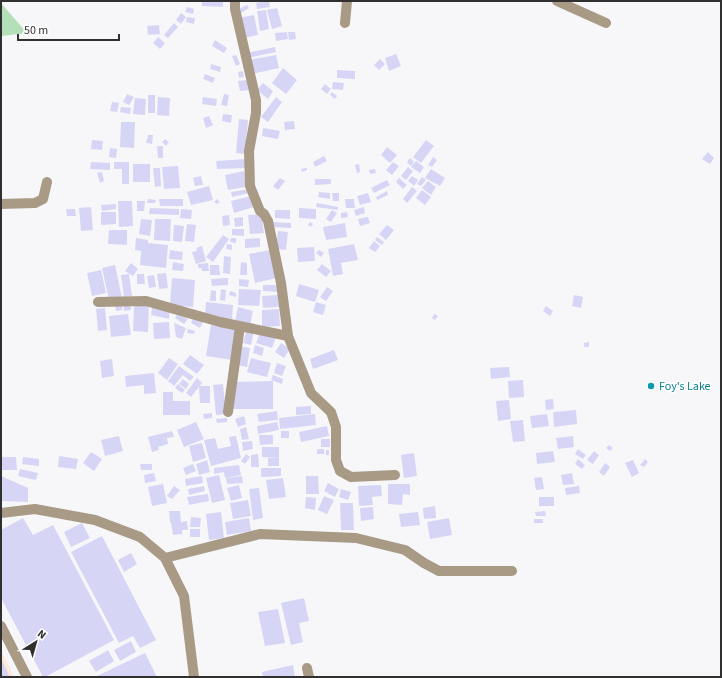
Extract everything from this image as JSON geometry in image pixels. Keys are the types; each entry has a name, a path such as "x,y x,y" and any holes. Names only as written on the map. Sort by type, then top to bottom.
{"street":[{"path":"235,1 235,9 256,100 256,113 249,150 250,186 260,211 264,214 268,221 281,283 288,336 310,393 331,412 336,427 336,460 340,471 351,478 395,475"},
{"path":"345,23 347,1"},
{"path":"557,1 606,23"},
{"path":"1,204 35,203 43,199 47,182"},
{"path":"98,302 146,302 220,322 288,336"},
{"path":"228,412 240,326"},
{"path":"1,513 35,508 95,520 140,538 166,558 184,596 194,677"},
{"path":"166,558 260,534 356,538 405,550 424,564 439,571 512,571"},
{"path":"1,626 27,677"}],"shaded area":[{"path":"1,651 14,677 1,677"}],"green space":[{"path":"1,3 27,33 1,36"}],"building":[{"path":"202,1 223,1 223,7 202,6"},
{"path":"269,1 270,7 257,9 256,3"},
{"path":"247,5 249,8 241,13 239,9"},
{"path":"187,7 194,9 193,14 185,12"},
{"path":"277,8 282,26 272,29 267,10"},
{"path":"266,10 269,29 260,31 257,11"},
{"path":"181,13 186,17 181,24 176,20"},
{"path":"254,15 258,35 243,38 238,18"},
{"path":"187,17 195,18 194,24 186,22"},
{"path":"174,23 178,27 168,38 164,35"},
{"path":"159,25 160,34 148,35 147,26"},
{"path":"287,32 288,39 276,41 275,33"},
{"path":"288,32 295,32 296,39 289,40"},
{"path":"158,37 165,43 160,49 153,43"},
{"path":"215,40 227,48 224,53 212,46"},
{"path":"275,47 276,52 247,58 247,53"},
{"path":"396,54 401,66 389,71 385,58"},
{"path":"236,55 240,64 236,66 232,56"},
{"path":"276,55 279,68 252,74 249,60"},
{"path":"380,59 385,64 379,70 374,65"},
{"path":"211,64 221,67 220,72 210,69"},
{"path":"283,68 297,80 286,94 272,83"},
{"path":"337,70 355,71 355,79 337,78"},
{"path":"243,71 244,77 239,78 238,72"},
{"path":"205,74 215,78 213,83 203,79"},
{"path":"247,80 249,90 240,91 238,81"},
{"path":"333,82 344,83 343,90 332,89"},
{"path":"263,83 273,91 268,99 257,90"},
{"path":"325,84 331,89 327,94 321,89"},
{"path":"332,92 337,96 335,99 330,95"},
{"path":"127,94 134,97 129,105 123,102"},
{"path":"224,94 229,95 227,106 221,105"},
{"path":"148,95 155,95 155,113 148,113"},
{"path":"158,97 170,98 169,116 157,115"},
{"path":"203,97 217,99 216,106 202,104"},
{"path":"276,97 282,102 268,122 261,117"},
{"path":"135,98 146,99 145,115 133,114"},
{"path":"112,102 119,103 117,112 110,111"},
{"path":"121,107 131,108 130,114 120,112"},
{"path":"223,114 232,115 231,123 222,121"},
{"path":"209,116 213,125 206,128 203,118"},
{"path":"239,119 248,120 245,154 236,153"},
{"path":"294,121 295,129 285,130 284,122"},
{"path":"121,122 135,122 134,148 120,147"},
{"path":"263,128 280,131 278,139 262,136"},
{"path":"148,135 153,135 152,144 146,143"},
{"path":"165,139 169,142 166,146 162,142"},
{"path":"92,140 103,141 102,150 91,149"},
{"path":"426,140 434,146 421,163 413,157"},
{"path":"157,146 163,146 163,158 158,158"},
{"path":"387,147 397,155 390,163 381,155"},
{"path":"110,148 117,149 116,158 109,157"},
{"path":"708,152 714,158 710,164 702,159"},
{"path":"324,156 327,161 315,167 313,162"},
{"path":"433,157 437,160 432,167 428,165"},
{"path":"410,158 414,162 411,166 407,162"},
{"path":"247,159 247,168 217,169 216,161"},
{"path":"416,161 424,167 420,173 411,167"},
{"path":"91,162 110,163 110,170 90,169"},
{"path":"114,162 129,162 129,184 122,184 122,169 114,169"},
{"path":"393,162 399,166 392,175 386,170"},
{"path":"133,164 150,164 150,182 133,182"},
{"path":"359,164 360,172 357,173 355,165"},
{"path":"178,166 180,188 164,189 162,167"},
{"path":"408,167 413,171 406,180 401,176"},
{"path":"153,168 160,168 161,186 155,187"},
{"path":"307,168 307,170 302,172 301,169"},
{"path":"375,169 376,173 370,174 369,170"},
{"path":"431,169 445,178 440,186 425,178"},
{"path":"244,171 246,187 228,190 225,175"},
{"path":"102,172 104,181 100,183 97,173"},
{"path":"201,176 203,185 195,186 193,178"},
{"path":"412,176 418,180 414,186 408,181"},
{"path":"422,177 426,180 421,186 417,184"},
{"path":"280,178 285,181 278,190 273,186"},
{"path":"399,178 407,185 403,189 396,182"},
{"path":"315,179 331,179 331,184 315,185"},
{"path":"387,180 390,185 374,193 371,188"},
{"path":"428,181 436,187 431,195 422,188"},
{"path":"209,186 213,200 191,205 187,192"},
{"path":"412,187 417,191 407,203 403,199"},
{"path":"249,189 249,193 232,197 231,192"},
{"path":"422,190 431,197 425,205 416,198"},
{"path":"387,191 388,195 377,200 376,197"},
{"path":"319,192 330,193 330,199 318,197"},
{"path":"332,193 339,193 339,201 333,201"},
{"path":"368,193 371,202 360,205 357,196"},
{"path":"251,196 254,207 234,213 231,201"},
{"path":"148,199 156,200 155,203 147,203"},
{"path":"159,199 183,199 183,206 160,206"},
{"path":"217,199 220,202 217,204 214,202"},
{"path":"345,199 354,199 355,208 346,208"},
{"path":"118,201 132,201 133,226 119,227"},
{"path":"137,201 145,201 144,211 137,211"},
{"path":"317,203 338,207 338,210 316,207"},
{"path":"116,204 116,209 102,211 101,205"},
{"path":"91,207 93,230 81,231 79,208"},
{"path":"364,207 365,213 356,216 354,210"},
{"path":"150,208 179,209 179,215 149,214"},
{"path":"299,208 316,209 316,219 299,218"},
{"path":"66,209 75,209 76,216 67,216"},
{"path":"181,209 192,210 191,219 180,218"},
{"path":"275,210 290,210 290,219 275,218"},
{"path":"332,210 337,213 331,222 326,219"},
{"path":"101,212 116,212 116,224 101,225"},
{"path":"347,212 348,217 341,218 341,213"},
{"path":"261,214 264,233 250,234 248,215"},
{"path":"229,215 230,225 223,226 222,216"},
{"path":"243,217 243,226 235,227 234,218"},
{"path":"368,217 370,223 360,226 358,219"},
{"path":"141,219 152,220 150,236 139,234"},
{"path":"155,219 171,219 170,241 154,240"},
{"path":"273,222 291,223 291,228 273,227"},
{"path":"310,222 313,224 311,227 308,225"},
{"path":"345,223 347,237 326,240 323,227"},
{"path":"187,224 196,225 194,242 185,241"},
{"path":"174,225 184,226 182,242 173,241"},
{"path":"387,225 394,230 386,240 379,234"},
{"path":"232,229 244,229 244,236 232,235"},
{"path":"109,230 127,230 127,245 108,244"},
{"path":"278,231 288,232 286,250 276,249"},
{"path":"223,235 229,239 213,262 206,257"},
{"path":"377,237 384,242 382,245 375,240"},
{"path":"136,238 148,240 148,243 168,245 166,268 140,265 141,251 135,250"},
{"path":"231,238 236,238 236,243 230,242"},
{"path":"260,238 260,247 245,248 245,239"},
{"path":"374,241 380,246 375,252 369,248"},
{"path":"227,244 232,245 232,250 226,249"},
{"path":"354,244 358,260 341,263 343,274 333,276 328,249"},
{"path":"202,246 206,261 196,264 192,252 197,251 196,248"},
{"path":"314,247 315,261 298,262 297,248"},
{"path":"170,250 183,252 182,260 169,259"},
{"path":"270,250 276,278 255,283 249,254"},
{"path":"319,250 324,253 321,257 316,253"},
{"path":"224,256 231,257 230,274 223,273"},
{"path":"173,262 184,264 183,271 172,270"},
{"path":"241,262 247,263 247,275 240,275"},
{"path":"131,263 138,269 133,276 125,271"},
{"path":"208,263 209,271 202,271 201,268 198,268 198,264"},
{"path":"322,264 331,271 326,277 317,270"},
{"path":"115,265 122,298 109,300 102,268"},
{"path":"210,265 219,265 220,275 210,275"},
{"path":"101,270 106,293 92,296 87,273"},
{"path":"166,273 168,288 159,289 157,274"},
{"path":"129,274 132,296 124,297 121,275"},
{"path":"137,274 144,274 145,284 137,284"},
{"path":"154,275 156,287 149,288 147,276"},
{"path":"172,278 195,280 193,307 170,305"},
{"path":"228,278 228,285 212,286 211,279"},
{"path":"239,279 249,280 248,287 239,286"},
{"path":"299,284 319,290 315,302 296,296"},
{"path":"263,285 278,285 278,292 263,291"},
{"path":"327,287 333,291 326,301 320,297"},
{"path":"221,289 226,290 225,301 220,300"},
{"path":"239,289 261,290 259,306 238,305"},
{"path":"211,290 216,291 216,301 210,301"},
{"path":"230,291 236,293 236,297 229,295"},
{"path":"278,295 279,307 263,308 262,296"},
{"path":"574,295 583,297 581,308 572,306"},
{"path":"130,302 131,310 124,311 123,303"},
{"path":"206,302 233,305 232,320 205,317"},
{"path":"316,302 326,305 323,315 313,312"},
{"path":"115,304 122,304 122,310 116,311"},
{"path":"134,305 149,305 148,332 133,331"},
{"path":"546,306 553,311 550,316 543,311"},
{"path":"152,307 170,310 169,319 151,315"},
{"path":"238,307 253,311 250,325 235,321"},
{"path":"105,308 107,330 98,331 96,309"},
{"path":"279,309 280,326 262,327 262,310"},
{"path":"178,313 188,319 184,324 175,318"},
{"path":"128,314 131,335 111,337 109,316"},
{"path":"434,314 438,316 435,320 432,318"},
{"path":"194,316 203,322 200,328 191,323"},
{"path":"169,322 170,338 154,339 153,323"},
{"path":"174,323 186,328 182,339 176,337"},
{"path":"211,325 237,330 232,360 206,356"},
{"path":"188,329 195,331 194,334 187,333"},
{"path":"247,329 254,331 251,345 243,343"},
{"path":"260,332 276,337 272,348 256,343"},
{"path":"589,342 589,347 584,347 584,343"},
{"path":"281,343 290,349 284,358 275,352"},
{"path":"255,345 264,348 262,356 253,353"},
{"path":"239,346 250,348 247,367 236,365"},
{"path":"334,350 338,360 313,369 310,359"},
{"path":"190,355 204,365 197,374 183,364"},
{"path":"169,358 178,364 167,380 158,373"},
{"path":"251,358 271,363 267,377 247,372"},
{"path":"112,359 114,376 102,378 100,361"},
{"path":"277,363 286,366 282,376 274,373"},
{"path":"179,366 194,377 190,381 183,375 174,386 168,381"},
{"path":"509,367 510,377 491,379 490,368"},
{"path":"154,373 156,393 144,394 144,385 126,387 125,376"},
{"path":"273,375 283,379 282,384 271,380"},
{"path":"197,378 202,383 191,397 186,393"},
{"path":"183,379 189,384 186,389 179,384"},
{"path":"523,380 524,397 509,398 508,381"},
{"path":"273,381 273,409 231,409 231,382"},
{"path":"178,384 185,390 182,393 175,388"},
{"path":"223,384 226,414 216,415 213,385"},
{"path":"199,386 210,386 210,403 200,403"},
{"path":"163,392 173,392 173,401 190,401 190,415 163,415"},
{"path":"553,399 554,409 546,410 545,400"},
{"path":"509,400 511,419 498,421 496,401"},
{"path":"311,406 311,414 296,415 296,407"},
{"path":"576,410 577,424 554,427 553,412"},
{"path":"277,411 278,420 259,422 257,414"},
{"path":"212,413 212,418 204,419 203,414"},
{"path":"315,414 316,425 280,429 279,418"},
{"path":"547,414 549,426 532,428 530,416"},
{"path":"244,416 246,424 238,427 235,419"},
{"path":"227,418 227,422 217,423 216,419"},
{"path":"523,420 525,441 513,442 510,421"},
{"path":"196,422 204,439 184,447 177,430"},
{"path":"277,422 279,430 258,434 257,426"},
{"path":"327,426 329,436 301,442 299,432"},
{"path":"246,427 249,439 242,440 240,429"},
{"path":"172,431 174,437 167,438 168,444 158,447 159,450 152,452 148,437"},
{"path":"281,431 289,431 289,438 281,438"},
{"path":"259,435 273,435 273,444 260,445"},
{"path":"119,436 123,451 105,456 101,440"},
{"path":"236,436 241,458 211,466 204,440 215,438 218,449 231,446 229,437"},
{"path":"573,436 574,447 558,449 556,438"},
{"path":"321,439 330,439 330,447 321,447"},
{"path":"252,441 253,449 243,451 242,442"},
{"path":"202,443 206,458 193,462 189,446"},
{"path":"609,445 613,448 610,451 606,448"},
{"path":"262,447 279,447 279,458 262,457"},
{"path":"317,449 324,449 324,454 317,454"},
{"path":"578,449 586,455 583,459 575,454"},
{"path":"326,450 329,450 329,455 326,455"},
{"path":"553,451 555,462 537,464 536,453"},
{"path":"594,451 599,455 593,464 587,460"},
{"path":"91,452 102,459 94,471 83,463"},
{"path":"414,453 417,476 404,478 401,455"},
{"path":"246,454 250,457 245,464 241,461"},
{"path":"258,454 259,467 251,467 251,455"},
{"path":"59,456 78,459 76,469 58,467"},
{"path":"1,457 16,457 17,470 1,470"},
{"path":"23,457 39,459 39,466 22,464"},
{"path":"268,458 279,458 279,466 268,466"},
{"path":"578,459 585,465 582,469 575,464"},
{"path":"645,459 648,462 644,467 640,465"},
{"path":"207,460 210,472 199,475 196,464"},
{"path":"633,460 639,473 632,477 625,463"},
{"path":"605,463 610,467 604,476 599,472"},
{"path":"140,464 152,464 152,470 141,470"},
{"path":"193,464 196,471 186,475 183,468"},
{"path":"239,465 241,475 225,478 224,472 214,474 214,468"},
{"path":"261,468 281,468 281,476 261,477"},
{"path":"20,469 38,473 36,480 18,476"},
{"path":"154,473 156,481 145,483 144,475"},
{"path":"572,473 574,484 563,485 561,475"},
{"path":"219,475 225,500 212,503 206,478"},
{"path":"1,476 28,488 28,502 1,501"},
{"path":"202,476 203,483 186,486 185,479"},
{"path":"242,476 243,483 227,484 226,478"},
{"path":"306,476 318,476 319,494 306,494"},
{"path":"542,477 544,489 536,490 534,478"},
{"path":"283,478 286,497 269,499 266,480"},
{"path":"328,483 339,489 335,497 324,491"},
{"path":"163,484 167,503 152,506 148,487"},
{"path":"388,484 410,484 410,495 403,494 402,505 388,504"},
{"path":"239,485 242,498 231,501 227,488"},
{"path":"381,485 382,496 372,497 373,505 359,506 358,486"},
{"path":"174,486 180,490 172,499 167,496"},
{"path":"204,486 205,491 189,495 188,489"},
{"path":"579,486 580,493 566,495 565,488"},
{"path":"259,488 263,518 253,520 249,489"},
{"path":"341,489 351,492 348,500 339,497"},
{"path":"208,494 209,501 189,505 187,497"},
{"path":"324,496 334,500 327,514 318,510"},
{"path":"306,497 316,498 315,510 305,508"},
{"path":"539,497 554,497 554,506 539,506"},
{"path":"248,500 251,516 233,519 230,503"},
{"path":"340,503 353,503 354,530 341,530"},
{"path":"435,506 436,518 424,519 423,508"},
{"path":"373,507 374,519 361,521 360,508"},
{"path":"169,511 180,511 181,522 187,521 188,530 182,530 182,534 173,535"},
{"path":"545,511 546,516 536,516 535,512"},
{"path":"221,512 224,538 209,540 206,514"},
{"path":"418,512 420,525 401,527 399,514"},
{"path":"191,517 201,518 200,527 190,527"},
{"path":"23,518 33,535 53,525 114,640 45,677 43,677 1,598 1,530"},
{"path":"249,518 251,531 227,535 225,522"},
{"path":"449,518 452,535 430,539 427,522"},
{"path":"534,519 543,519 543,523 534,523"},
{"path":"82,523 90,538 71,547 64,532"},
{"path":"190,529 200,529 200,537 190,537"},
{"path":"102,536 156,640 140,648 133,636 119,643 71,552"},
{"path":"131,553 137,564 124,572 118,560"},
{"path":"304,598 309,621 299,623 303,642 291,645 281,603"},
{"path":"278,609 285,643 265,646 258,612"},
{"path":"131,641 136,652 120,661 114,650"},
{"path":"108,650 114,661 96,672 89,661"},
{"path":"145,653 157,677 95,677"},
{"path":"1,659 10,677 1,677"},
{"path":"293,665 295,677 263,677 262,672"}],"place":[{"name":"Foy's Lake","path":"651,386"}]}
